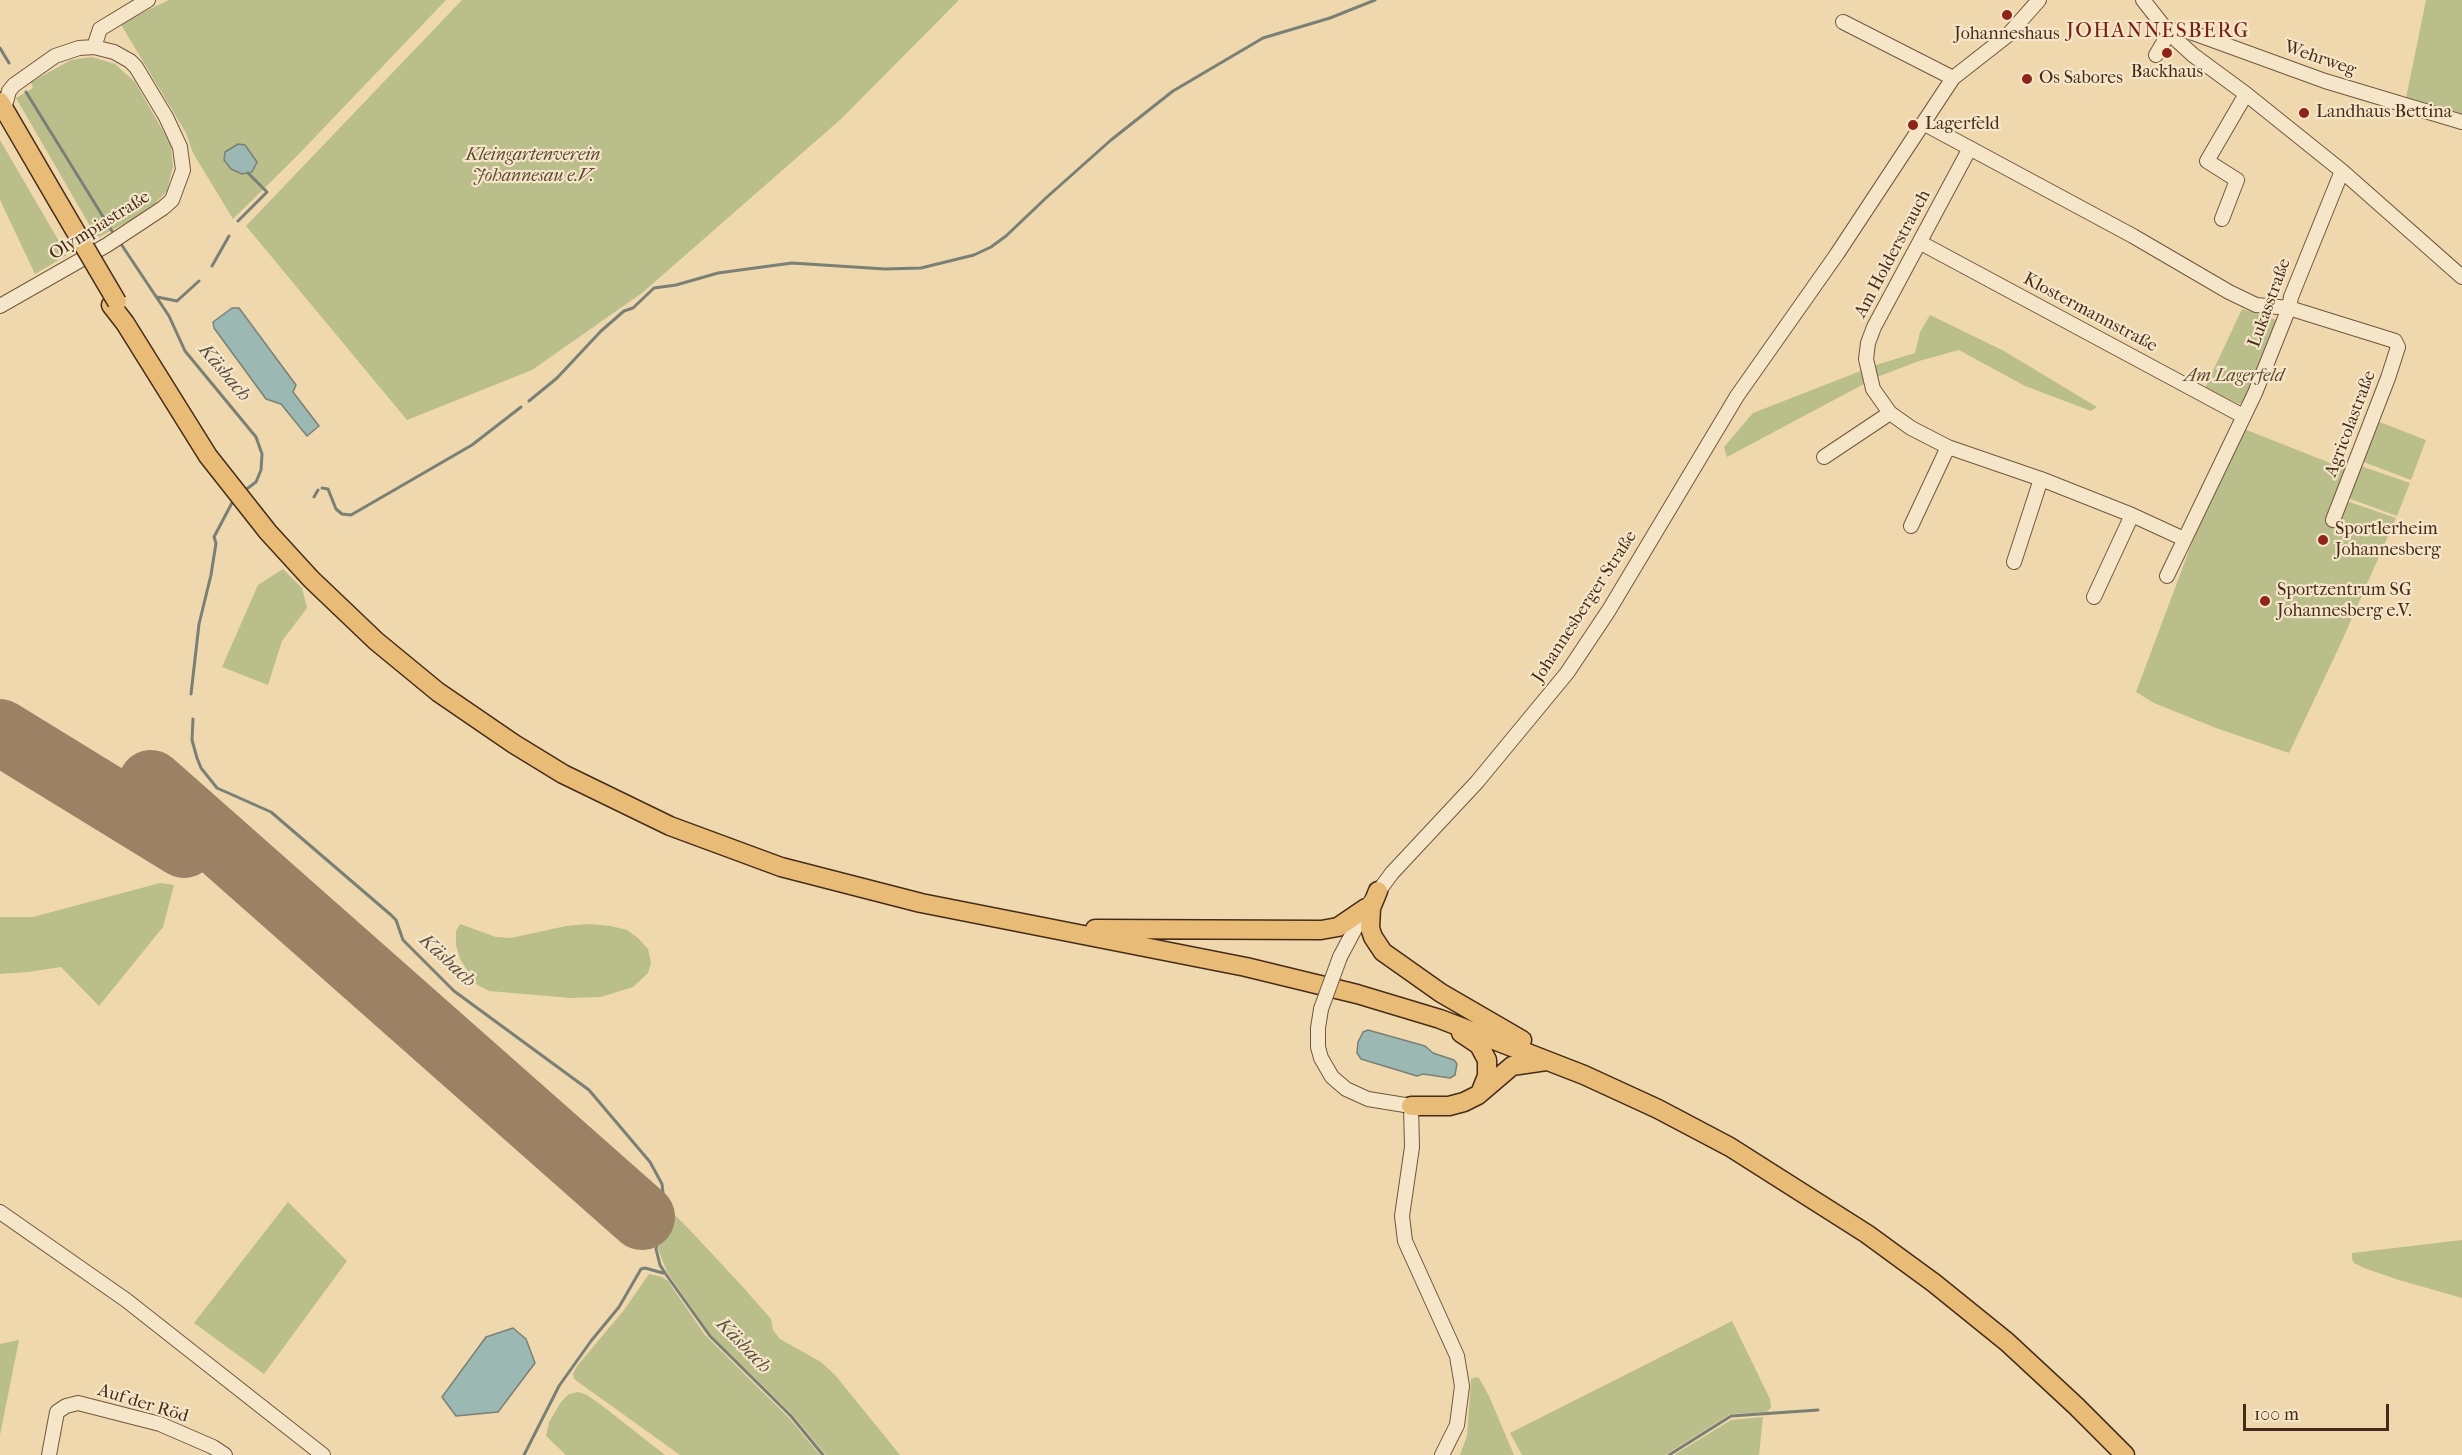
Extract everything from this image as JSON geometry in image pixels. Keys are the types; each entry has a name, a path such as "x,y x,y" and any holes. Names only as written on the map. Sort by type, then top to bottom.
{"main road":[{"path":"1,109 178,411 208,456 268,532 311,579 376,641 465,712 539,760 614,801 698,837 781,867 921,903 1304,980 1440,1019 1584,1075 1658,1109 1730,1147 1868,1234 1934,1283 2007,1342 2125,1455"},
{"path":"1378,891 1371,908 1370,928 1377,945 1383,952 1441,993 1584,1075"},
{"path":"1032,924 1077,929 1321,930 1338,927 1366,908"},
{"path":"1440,1019 1473,1040 1483,1052 1487,1060 1487,1076 1478,1095"},
{"path":"1411,1106 1449,1106 1464,1102 1478,1095 1512,1066 1525,1062 1550,1061"}],"street":[{"path":"0,84 26,74 56,56 79,48 94,47 100,29 148,0"},
{"name":"Johannesberger Straße","path":"1411,1106 1368,1099 1346,1089 1332,1077 1321,1058 1318,1047 1321,1009 1340,957 1366,908 1421,841 1477,782 1567,674 1609,609 1737,396 1832,262 1953,78 2008,35 2039,0"},
{"path":"2143,0 2169,33 2193,55 2342,171 2462,278"},
{"path":"1843,22 1953,78"},
{"name":"Wehrweg","path":"2169,33 2182,28 2325,81 2462,122"},
{"path":"2156,55 2169,33"},
{"name":"Olympiastraße","path":"0,306 124,234 172,200 180,181 183,158 177,137 136,68 130,61 114,52 94,47"},
{"path":"1,109 9,91 26,74"},
{"path":"2222,219 2237,180 2207,161 2246,94"},
{"path":"1923,123 2133,236 2229,292 2256,304 2289,308"},
{"name":"Am Holderstrauch","path":"1970,148 1874,327 1868,343 1868,374 1877,396 1890,413 1911,428 1948,447 2041,479 2132,515 2184,539"},
{"name":"Lukasstraße","path":"2167,576 2255,393 2342,171"},
{"name":"Klostermannstraße","path":"1921,243 2243,416"},
{"name":"Agricolastraße","path":"2289,308 2395,341 2398,347 2333,520"},
{"path":"1824,457 1890,413"},
{"path":"1911,526 1948,447"},
{"path":"2014,562 2041,479"},
{"path":"2094,597 2132,515"},
{"path":"1411,1106 1411,1160 1402,1216 1405,1241 1457,1356 1462,1386 1457,1425 1442,1455"},
{"path":"0,1212 126,1300 319,1452"},
{"name":"Auf der Röd","path":"48,1455 57,1412 66,1406 78,1403 160,1424 213,1447 225,1455"}],"green space":[{"path":"169,0 446,0 296,157 233,219 193,153 186,133 120,23"},
{"name":"Kleingartenverein Johannesau e.V.","path":"462,0 959,0 841,119 642,293 532,370 407,420 246,226"},
{"path":"2426,0 2462,0 2462,114 2405,103"},
{"path":"92,57 115,64 135,82 171,145 173,166 167,191 148,211 97,238 16,98 33,88 31,82 71,60"},
{"path":"0,140 67,255 35,274 0,200"},
{"name":"Am Lagerfeld","path":"2242,309 2280,321 2247,401 2239,404 2205,388"},
{"path":"1930,315 2004,351 2097,407 2091,411 2025,386 1959,350 1919,361 1877,377 1727,457 1724,447 1753,413 1876,365 1915,353 1920,332"},
{"path":"2377,421 2426,440 2411,480 2361,461"},
{"name":"Sportzentrum SG Johannesberg e.V.","path":"2244,429 2348,470 2335,497 2396,518 2289,753 2216,728 2154,703 2136,692 2193,540"},
{"path":"2358,465 2410,483 2397,516 2345,497"},
{"path":"283,569 302,588 307,608 282,641 268,685 222,667 258,585"},
{"path":"160,883 174,885 163,927 99,1006 61,967 0,974 0,917 33,917"},
{"path":"460,924 496,937 511,938 566,926 588,924 611,926 627,930 638,938 648,949 651,963 648,973 633,987 601,997 571,998 489,991 476,984 460,959 456,945 456,931"},
{"path":"288,1202 347,1261 264,1374 194,1323"},
{"path":"667,1213 674,1214 742,1286 771,1319 773,1330 780,1339 821,1362 835,1375 900,1455 826,1455 793,1415 711,1335 667,1272 658,1249"},
{"path":"2462,1240 2462,1298 2364,1268 2354,1263 2352,1259 2352,1253"},
{"path":"649,1274 668,1281 705,1335 789,1418 820,1455 680,1455 574,1379 573,1374 577,1366 624,1310"},
{"path":"1732,1321 1770,1399 1771,1407 1767,1412 1730,1414 1665,1455 1522,1455 1510,1433"},
{"path":"19,1340 0,1435 0,1344"},
{"path":"1479,1378 1489,1396 1514,1455 1460,1455 1467,1436 1471,1379"},
{"path":"578,1392 600,1404 665,1455 566,1455 546,1436 549,1422 561,1402 569,1394"},
{"path":"1763,1417 1759,1455 1674,1455 1731,1420"}],"water":[{"path":"238,144 245,145 257,162 252,172 242,174 231,169 224,160 225,152"},
{"path":"232,308 239,308 296,385 293,392 319,426 307,436 281,404 266,399 214,328 213,322"},
{"path":"1368,1030 1425,1046 1433,1053 1454,1060 1457,1064 1455,1075 1450,1078 1423,1074 1417,1076 1361,1059 1357,1053 1358,1042 1363,1032"},
{"path":"513,1328 526,1339 535,1363 498,1412 456,1416 442,1397 486,1337"}],"waterway":[{"path":"529,401 557,378 601,331 624,311 633,308 654,288 676,285 718,273 792,263 885,269 921,268 974,255 991,247 1111,140 1173,91 1263,38 1330,18 1375,0"},
{"name":"Käsbach","path":"0,48 9,63"},
{"name":"Käsbach","path":"26,92 115,236"},
{"path":"238,221 267,192 248,173"},
{"path":"212,266 229,236"},
{"name":"Käsbach","path":"119,241 169,316 185,351 256,437 262,454 261,470 256,482 244,491"},
{"path":"157,297 177,301 199,281"},
{"path":"322,488 328,489 336,509 342,514 351,515 472,445 521,407"},
{"path":"314,497 318,490"},
{"name":"Käsbach","path":"191,694 199,624 216,543 214,537 234,499"},
{"name":"Käsbach","path":"193,719 192,740 197,758 201,768 217,788 271,812 391,915 396,920 403,940 454,991 589,1090 650,1162 662,1184 664,1202"},
{"name":"Käsbach","path":"665,1212 656,1249 660,1265 665,1273 710,1336 791,1416 823,1455"},
{"path":"524,1455 559,1386 619,1307 641,1269 663,1273"},
{"path":"1669,1455 1731,1416 1818,1410"}],"runway":[{"path":"0,732 184,845"},
{"path":"151,783 642,1217"}],"place":[{"name":"Johanneshaus","path":"2007,15"},
{"name":"Backhaus","path":"2167,53"},
{"name":"Os Sabores","path":"2027,79"},
{"name":"Landhaus Bettina","path":"2304,113"},
{"name":"Lagerfeld","path":"1913,125"},
{"name":"Sportlerheim Johannesberg","path":"2323,540"},
{"name":"Sportzentrum SG Johannesberg e.V.","path":"2265,601"}],"district":[{"name":"JOHANNESBERG","path":"2158,32"}]}
